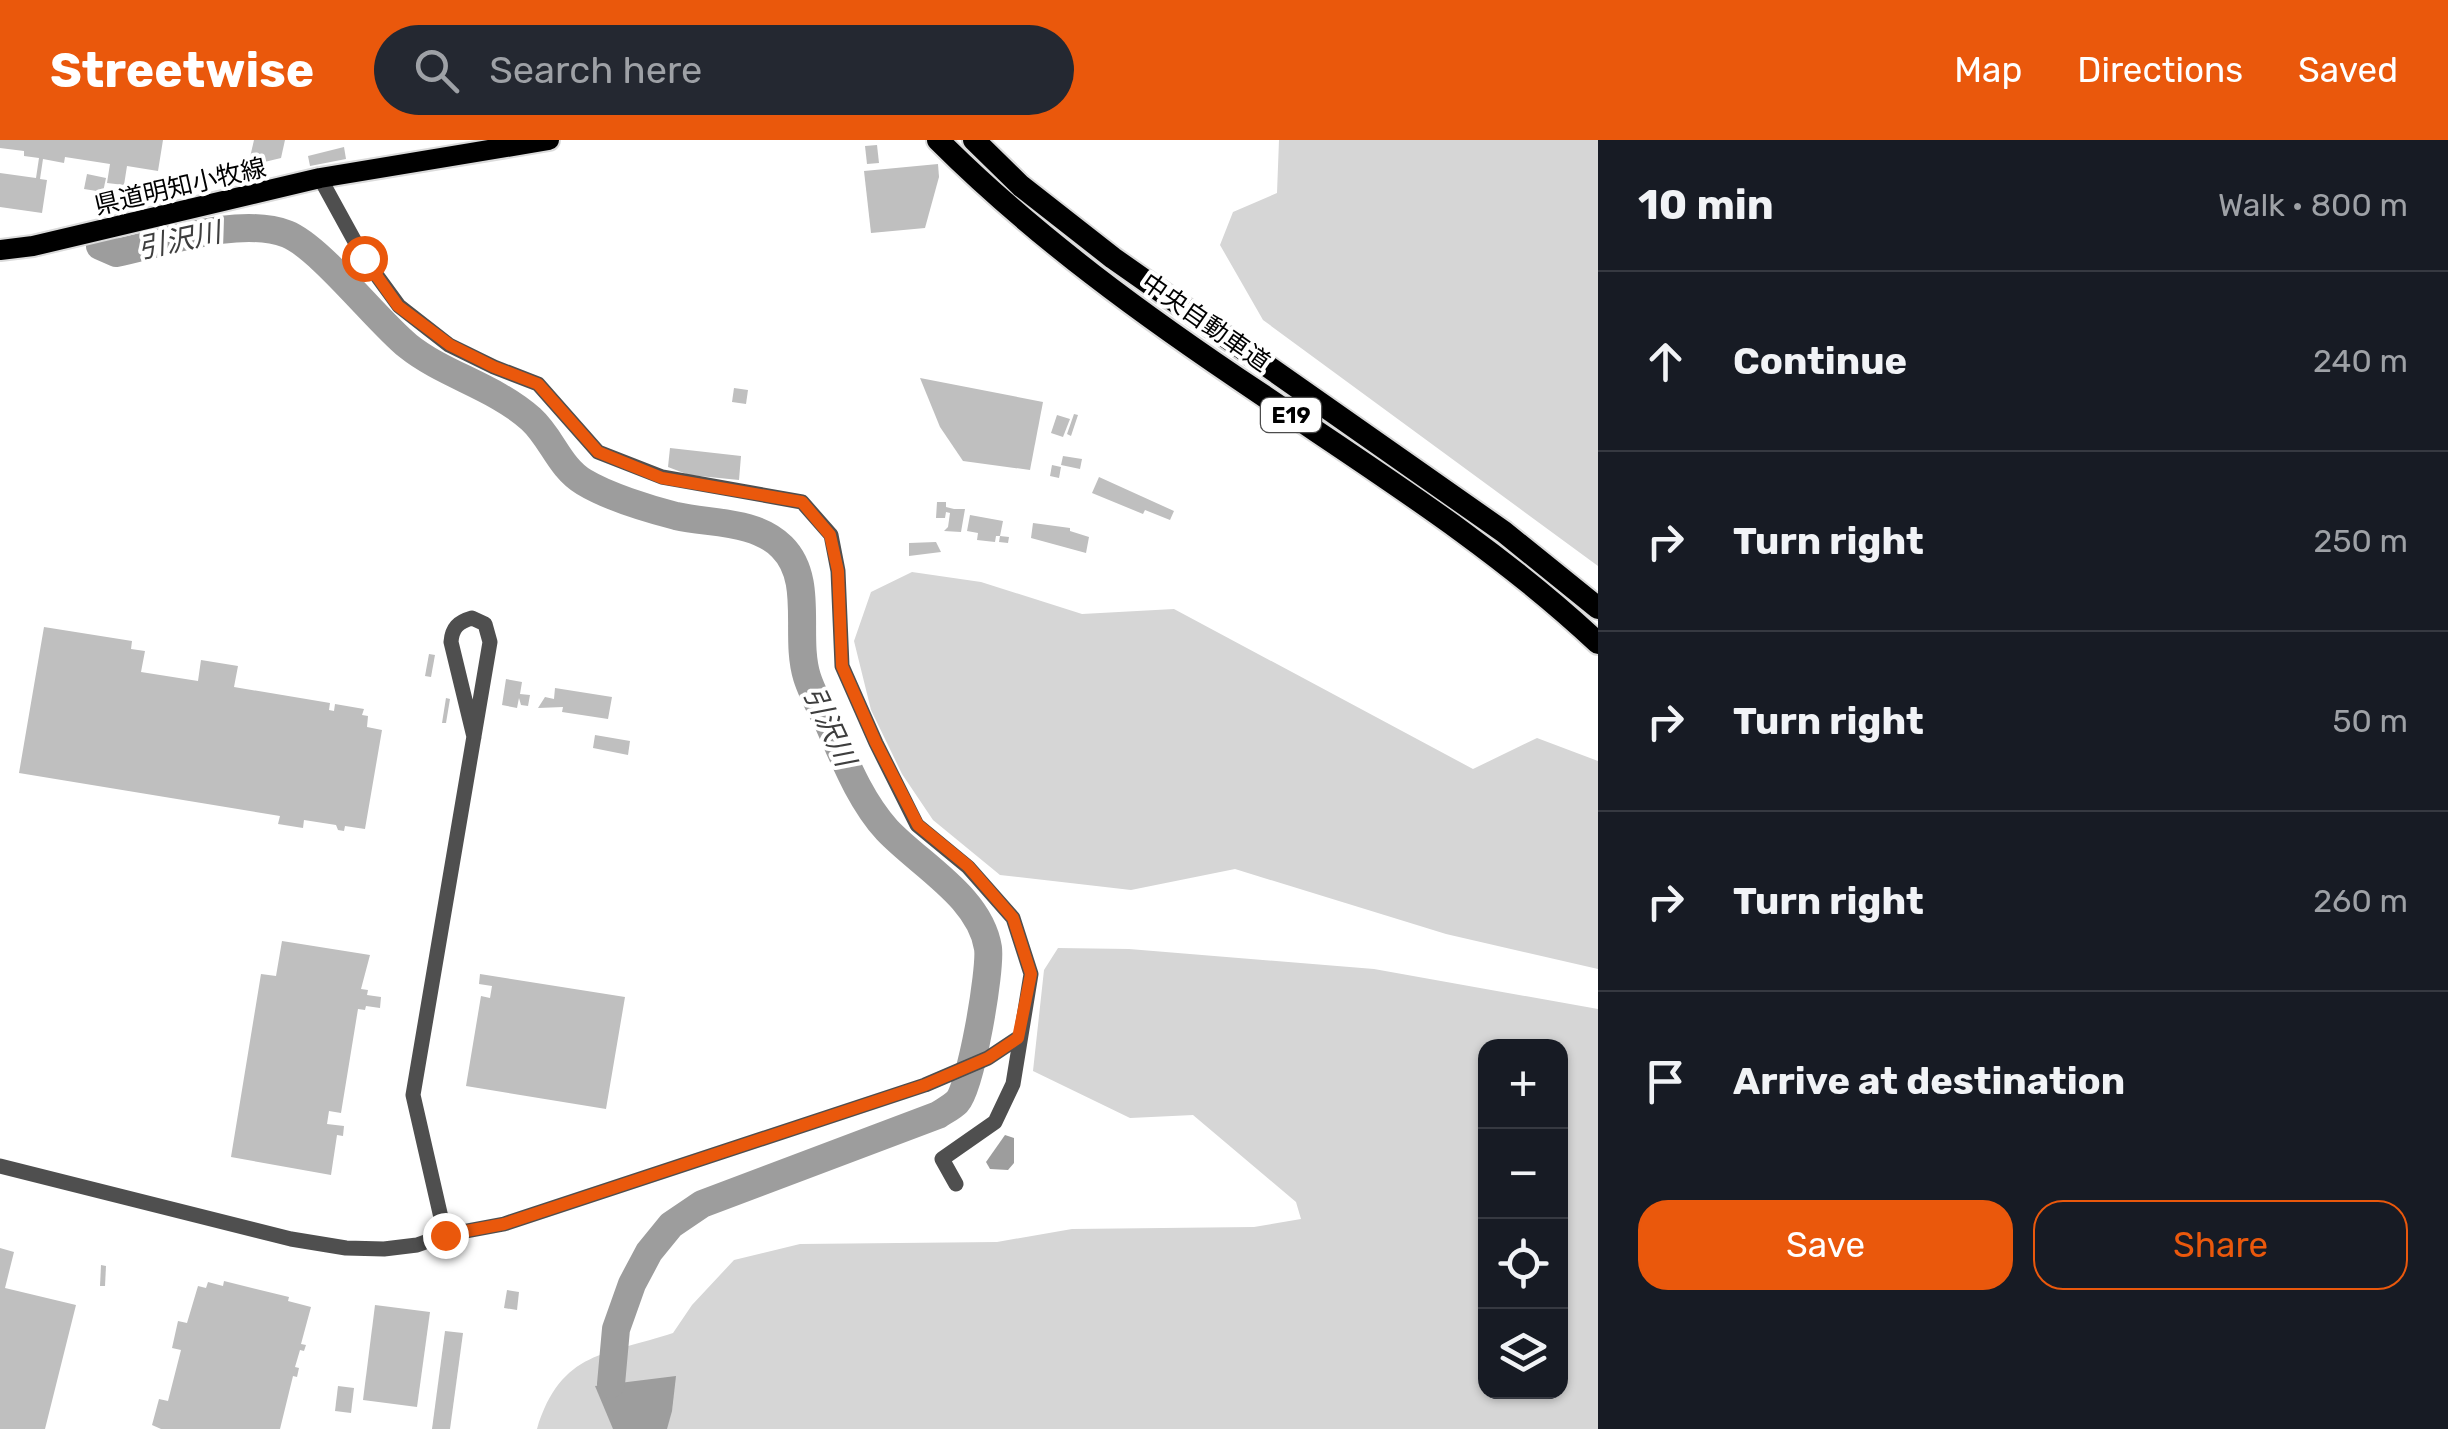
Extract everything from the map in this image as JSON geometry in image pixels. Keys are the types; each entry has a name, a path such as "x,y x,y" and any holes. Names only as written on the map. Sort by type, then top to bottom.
{"highway":[{"name":"中央自動車道","path":"938,140 984,187 1113,290 1488,552 1598,642"},
{"name":"中央自動車道","path":"974,140 1021,186 1113,258 1504,532 1598,608"}],"main road":[{"name":"県道明知小牧線","path":"0,250 34,246 320,178 549,140"}],"street":[{"path":"320,178 364,258 398,306 450,345 538,384 598,452 662,478 802,502 830,535 838,571 842,666 876,743 918,825 968,866 1013,918 1031,974 1013,1084 995,1122 942,1159 956,1184"},
{"path":"445,1235 413,1095 474,737 490,642 485,624 472,618 460,622 452,632 451,642 474,737"},
{"path":"0,1166 291,1239 346,1248 417,1245 445,1235 504,1224 925,1085 988,1058 1018,1038"}],"shaded area":[{"path":"1279,140 1598,140 1598,566 1263,320 1220,245 1233,212 1277,193"},
{"path":"912,572 981,582 1082,614 1174,609 1473,769 1537,738 1598,761 1598,969 1446,934 1235,869 1131,890 1000,875 933,820 902,774 871,710 854,641 871,592"},
{"path":"1058,948 1129,949 1374,969 1598,1009 1598,1429 537,1429 547,1403 573,1370 607,1352 673,1333 692,1305 734,1260 800,1244 997,1242 1072,1229 1254,1227 1301,1219 1296,1202 1193,1115 1130,1118 1033,1071 1044,970"},
{"path":"1005,1135 1014,1138 1014,1163 1008,1170 990,1169 986,1162"},
{"path":"676,1376 667,1429 613,1429 595,1386"}],"building":[{"path":"0,140 163,140 158,171 127,166 124,185 107,183 110,164 65,157 64,163 43,159 40,179 47,180 42,213 0,207 0,173 36,178 39,158 24,156 24,151 0,148"},
{"path":"254,140 285,140 281,158 248,166"},
{"path":"877,145 879,163 867,164 865,146"},
{"path":"344,147 346,159 310,166 308,156"},
{"path":"938,164 939,177 925,228 871,233 864,171"},
{"path":"87,174 106,178 103,192 84,189"},
{"path":"920,378 1043,402 1030,470 963,461 940,427"},
{"path":"734,388 748,390 746,404 732,402"},
{"path":"1074,414 1078,415 1071,436 1067,434"},
{"path":"1057,415 1070,419 1063,437 1051,433"},
{"path":"670,448 741,456 739,480 689,475 668,467"},
{"path":"1063,456 1082,459 1080,469 1061,465"},
{"path":"1052,465 1061,467 1059,478 1050,476"},
{"path":"1099,477 1174,511 1170,520 1145,510 1143,514 1092,493"},
{"path":"937,502 965,509 961,532 944,531 950,513 946,512 945,518 936,518"},
{"path":"970,515 1003,521 995,542 977,540 978,533 967,531"},
{"path":"1033,523 1070,528 1089,537 1086,553 1031,538"},
{"path":"936,542 941,552 909,556 909,543"},
{"path":"44,627 132,641 131,649 145,651 141,672 198,681 201,660 238,666 234,687 330,703 329,710 334,711 335,704 364,709 367,727 382,730 365,829 345,826 344,831 336,825 304,820 303,828 278,824 280,816 19,773"},
{"path":"429,654 435,655 431,677 425,676"},
{"path":"506,679 522,682 520,694 530,695 528,706 521,705 519,698 517,708 502,705"},
{"path":"555,688 612,697 608,719 562,712 563,707 538,708 545,697 554,699"},
{"path":"446,698 450,699 446,723 442,723"},
{"path":"595,735 630,741 628,755 593,748"},
{"path":"282,941 370,955 361,989 368,990 367,995 381,997 380,1008 358,1009 341,1113 329,1111 327,1124 344,1126 343,1136 337,1135 331,1175 231,1157 261,974 276,976"},
{"path":"480,974 625,997 606,1109 466,1086 481,996 490,998 492,986 479,984"},
{"path":"0,1248 14,1252 5,1288 76,1305 45,1429 0,1429"},
{"path":"101,1265 106,1266 105,1286 100,1286"},
{"path":"224,1281 289,1297 288,1301 311,1307 301,1344 306,1345 304,1351 300,1350 295,1367 299,1368 297,1377 293,1376 280,1429 161,1429 152,1425 159,1399 168,1401 181,1350 172,1348 178,1321 187,1323 198,1286 206,1288 208,1282 223,1286"},
{"path":"507,1290 519,1292 517,1310 504,1308"},
{"path":"375,1305 430,1312 417,1407 363,1400"},
{"path":"445,1331 463,1333 450,1429 432,1429"},
{"path":"338,1386 354,1388 351,1413 335,1411"}],"waterway":[{"name":"引沢川","path":"100,246 116,253 225,229 268,229 287,234 315,253 408,346 531,419 568,468 584,482 653,510 746,527 771,538 792,560 798,575 807,677 861,793 887,830 961,897 983,930 988,948 983,1002 974,1052 957,1102 938,1115 702,1204 671,1225 649,1252 632,1284 616,1329 611,1384"}],"route":[{"path":"364,258 398,306 450,345 538,384 598,452 662,478 802,502 830,535 838,571 842,666 876,743 918,825 968,866 1013,918 1031,974 1018,1038 988,1058 925,1085 504,1224 445,1235"}]}
